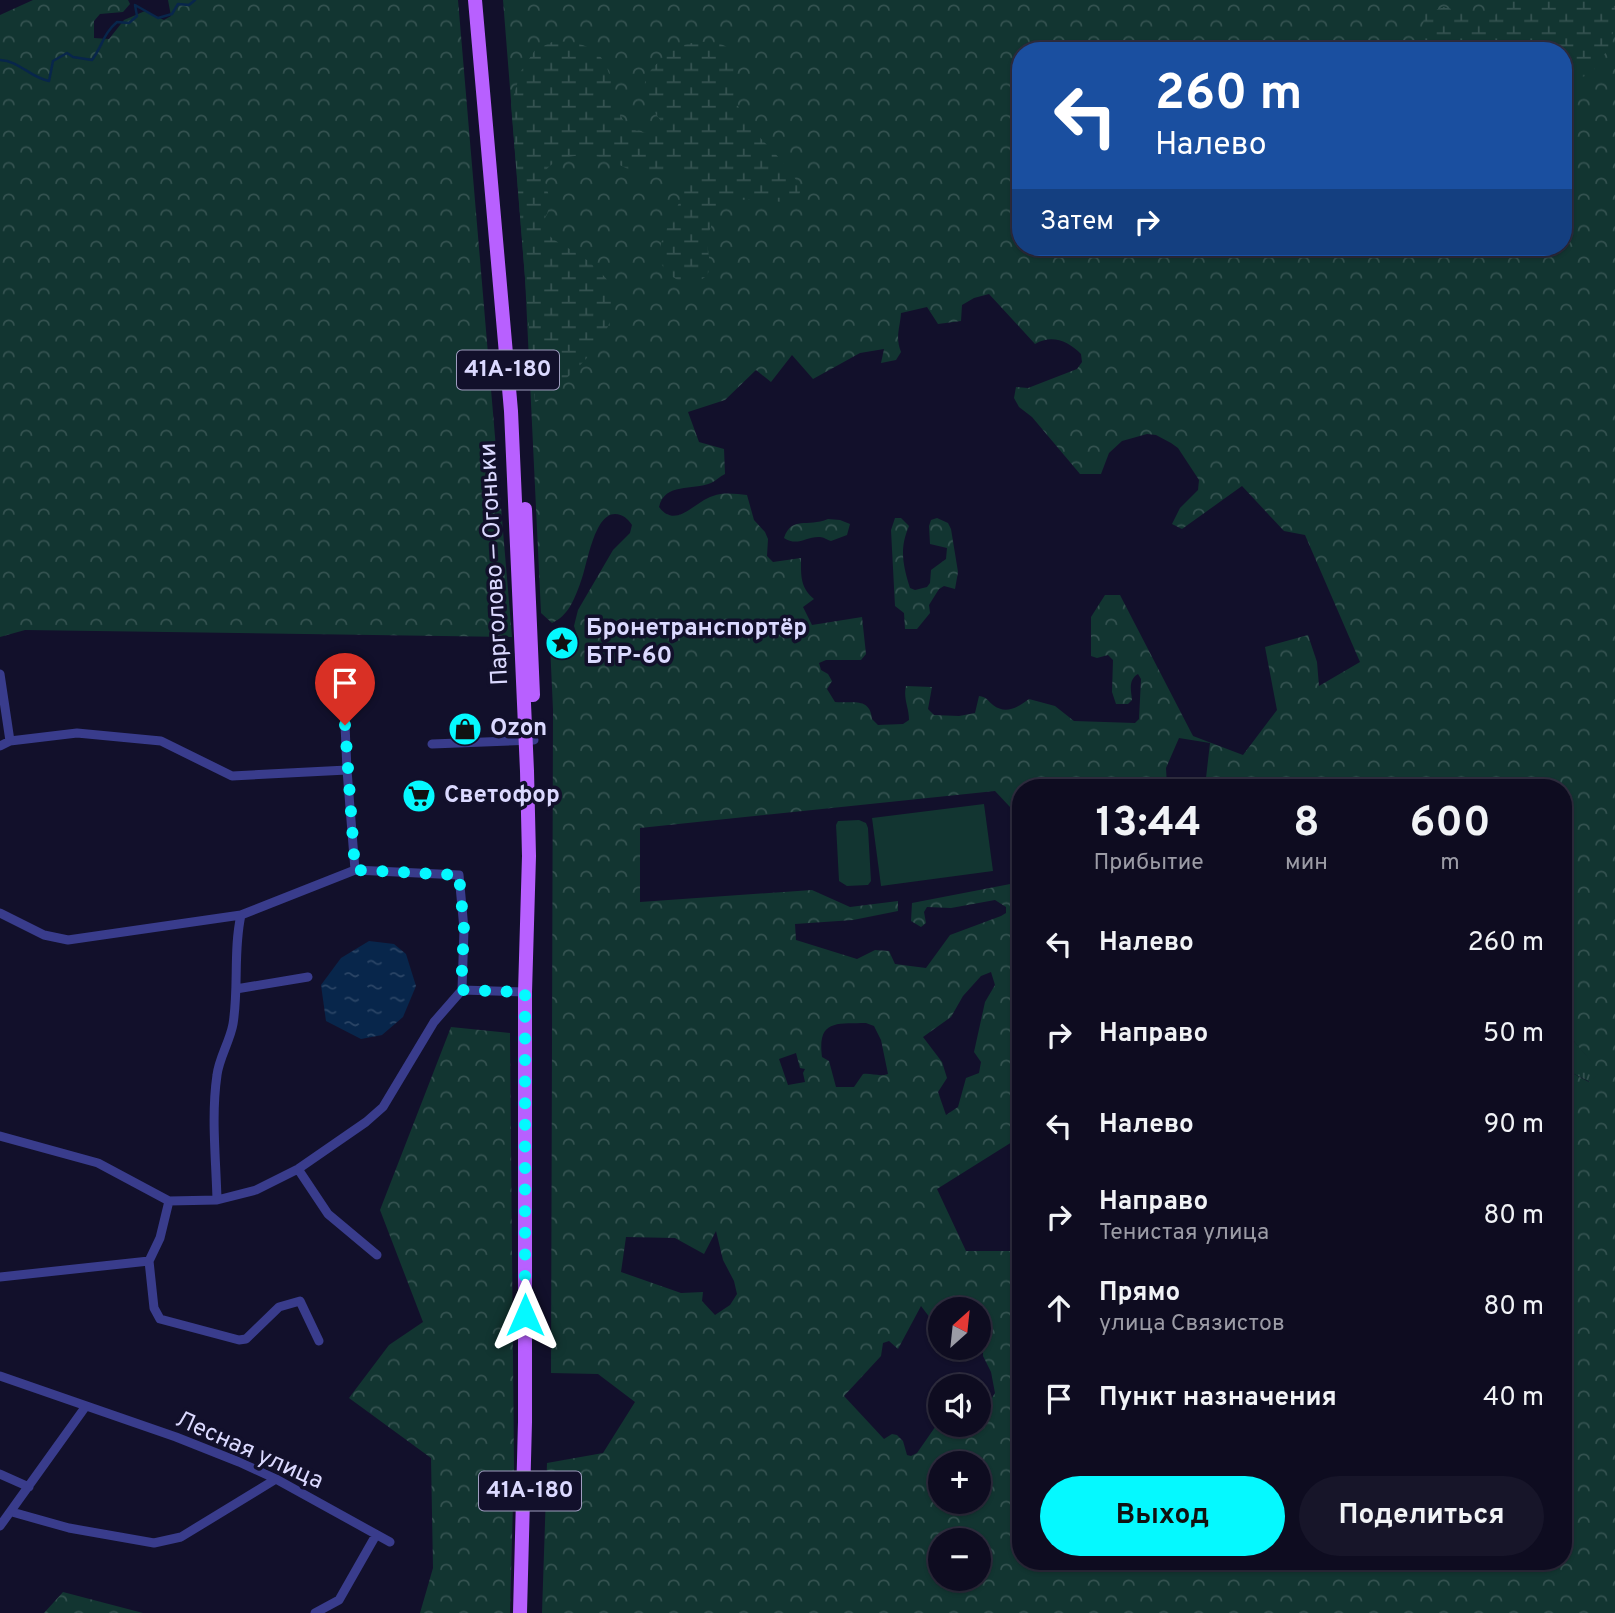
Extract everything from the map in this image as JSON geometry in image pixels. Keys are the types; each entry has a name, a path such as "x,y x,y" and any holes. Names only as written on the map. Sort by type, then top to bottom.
{"main road":[{"name":"Парголово — Огоньки","path":"475,0 511,411 537,856 527,1422"},
{"name":"Парголово — Огоньки","path":"484,0 520,411 532,629 525,992 527,1422"},
{"name":"41А-180","path":"520,1613 527,1422"},
{"name":"41А-180","path":"527,1422 528,1613"}],"street":[{"path":"0,674 10,741"},
{"path":"344,702 355,870"},
{"path":"0,746 10,741 77,733 160,741 232,776 347,770"},
{"path":"432,744 530,740"},
{"path":"0,913 44,935 68,940 241,915 355,870 459,875 464,929 461,990 434,1022 383,1107 298,1170 256,1190 217,1200 169,1201 98,1163 0,1136"},
{"path":"217,1200 217,1073 233,1026 236,941 241,915"},
{"path":"236,989 308,977"},
{"path":"461,990 525,992"},
{"path":"298,1170 328,1214 377,1255"},
{"path":"169,1201 160,1238 149,1261 153,1308 160,1319 239,1340 246,1339 279,1307 300,1301 319,1341"},
{"path":"0,1277 149,1261"},
{"name":"Лесная улица","path":"0,1376 176,1437 276,1479 390,1542"},
{"path":"0,1527 86,1406"},
{"path":"0,1474 29,1487"},
{"path":"12,1512 69,1528 154,1544 181,1536 276,1479"},
{"path":"315,1613 339,1600 376,1535"}],"green space":[{"path":"33,0 128,0 130,4 123,12 100,14 94,21 94,38 109,39 124,20 145,11 164,20 171,16 168,0 458,0 512,637 25,630 0,637 0,15"},
{"path":"503,0 1615,0 1615,1613 542,1613 547,1463 603,1453 635,1402 598,1374 551,1373 553,710 550,644 579,641 574,626 578,610 613,550 630,533 632,525 627,519 615,514 607,516 601,523 570,607 552,623 541,613 525,277","holes":["989,294 1035,344 1060,340 1081,354 1082,362 1077,369 1028,388 1016,387 1014,398 1019,407 1032,417 1080,474 1101,474 1109,453 1122,441 1147,434 1156,435 1178,448 1199,480 1198,490 1180,508 1172,524 1182,529 1242,486 1284,531 1305,535 1360,662 1319,686 1317,662 1308,635 1265,647 1277,710 1243,755 1193,736 1120,595 1105,595 1091,617 1091,656 1097,658 1108,655 1113,660 1112,692 1116,704 1128,704 1132,700 1131,682 1138,674 1141,679 1139,719 1135,723 1074,721 1055,706 1029,699 1007,710 998,708 979,696 975,713 959,716 934,715 928,709 932,687 906,686 909,720 903,724 878,725 864,704 835,702 827,689 832,681 828,674 821,670 819,663 826,660 861,660 866,654 862,617 812,625 803,607 814,599 804,586 801,558 773,562 767,556 768,539 754,520 747,495 717,495 686,512 672,516 659,507 667,494 711,483 725,474 724,449 699,442 688,412 725,400 756,370 771,382 792,355 813,379 860,353 884,349 881,363 896,360 901,352 898,337 901,313 927,307 938,324 961,321 962,305","991,972 995,985 985,1002 974,1052 981,1062 979,1073 966,1078 958,1107 946,1115 938,1092 947,1078 942,1062 923,1037 951,1017 963,996 981,976","866,1023 874,1026 881,1040 888,1074 863,1074 854,1087 836,1087 829,1061 822,1057 821,1045 826,1030 838,1024","796,1053 800,1068 805,1069 805,1082 788,1085 779,1059","716,1231 723,1260 734,1281 737,1294 730,1305 715,1315 702,1301 703,1292 681,1293 621,1272 626,1237 675,1238 704,1254","928,1297 991,1297 991,1360 985,1360 991,1372 995,1393 991,1399 991,1437 928,1437 917,1453 911,1456 907,1455 903,1441 897,1435 892,1434 884,1439 844,1396 881,1356 883,1343 889,1341 898,1349 921,1306 928,1315"]},
{"path":"1502,0 1604,0 1615,8 1610,44 1602,58 1590,75 1572,79 1572,42 1422,42 1424,14 1444,7 1485,18 1495,15"},
{"path":"552,42 576,43 594,51 609,72 618,110 625,121 635,130 648,133 661,132 664,125 649,103 645,86 646,78 659,61 679,47 696,42 719,43 727,47 734,61 736,97 740,111 753,130 789,169 800,192 796,199 787,201 738,200 727,204 717,214 709,233 707,242 710,262 707,274 696,281 683,282 664,269 660,257 661,244 679,203 684,175 677,170 630,169 608,159 591,156 572,156 555,162 543,175 549,206 541,226 550,237 582,256 605,278 611,285 613,306 609,323 590,355 535,403 511,104 521,71 535,50"},
{"path":"895,518 901,518 909,526 903,557 910,588 915,590 927,587 931,570 946,559 947,548 930,544 931,520 937,518 948,523 951,529 958,572 955,589 944,586 939,589 929,605 930,613 917,629 905,629 904,613 895,606 891,530"},
{"path":"828,519 850,524 847,535 831,541 815,537 794,542 784,538 787,531 796,524"},
{"path":"984,804 993,871 881,886 872,818"},
{"path":"859,820 866,823 868,828 871,881 868,885 847,886 839,881 836,825 838,821"},
{"path":"451,1027 510,1033 514,1467 510,1613 420,1613 433,1568 431,1458 349,1398 389,1345 423,1322 380,1210"},
{"path":"1572,1039 1601,1072 1590,1082 1572,1073"},
{"path":"63,1592 143,1613 44,1613"}],"water":[{"path":"369,941 394,944 406,954 416,986 403,1017 382,1035 361,1039 326,1021 321,985 341,958"}],"waterway":[{"path":"0,60 13,63 49,81 53,61 67,53 73,57 92,60 112,26 117,22 129,23 137,16 135,5 158,18 172,14 178,4 189,5 195,0"}],"place":[{"name":"Бронетранспортёр БТР-60","path":"562,643"},
{"name":"Ozon","path":"465,729"},
{"name":"Светофор","path":"419,796"}],"route":[{"path":"345,725 355,870 459,875 464,929 461,990 525,992 525,1315"}]}
